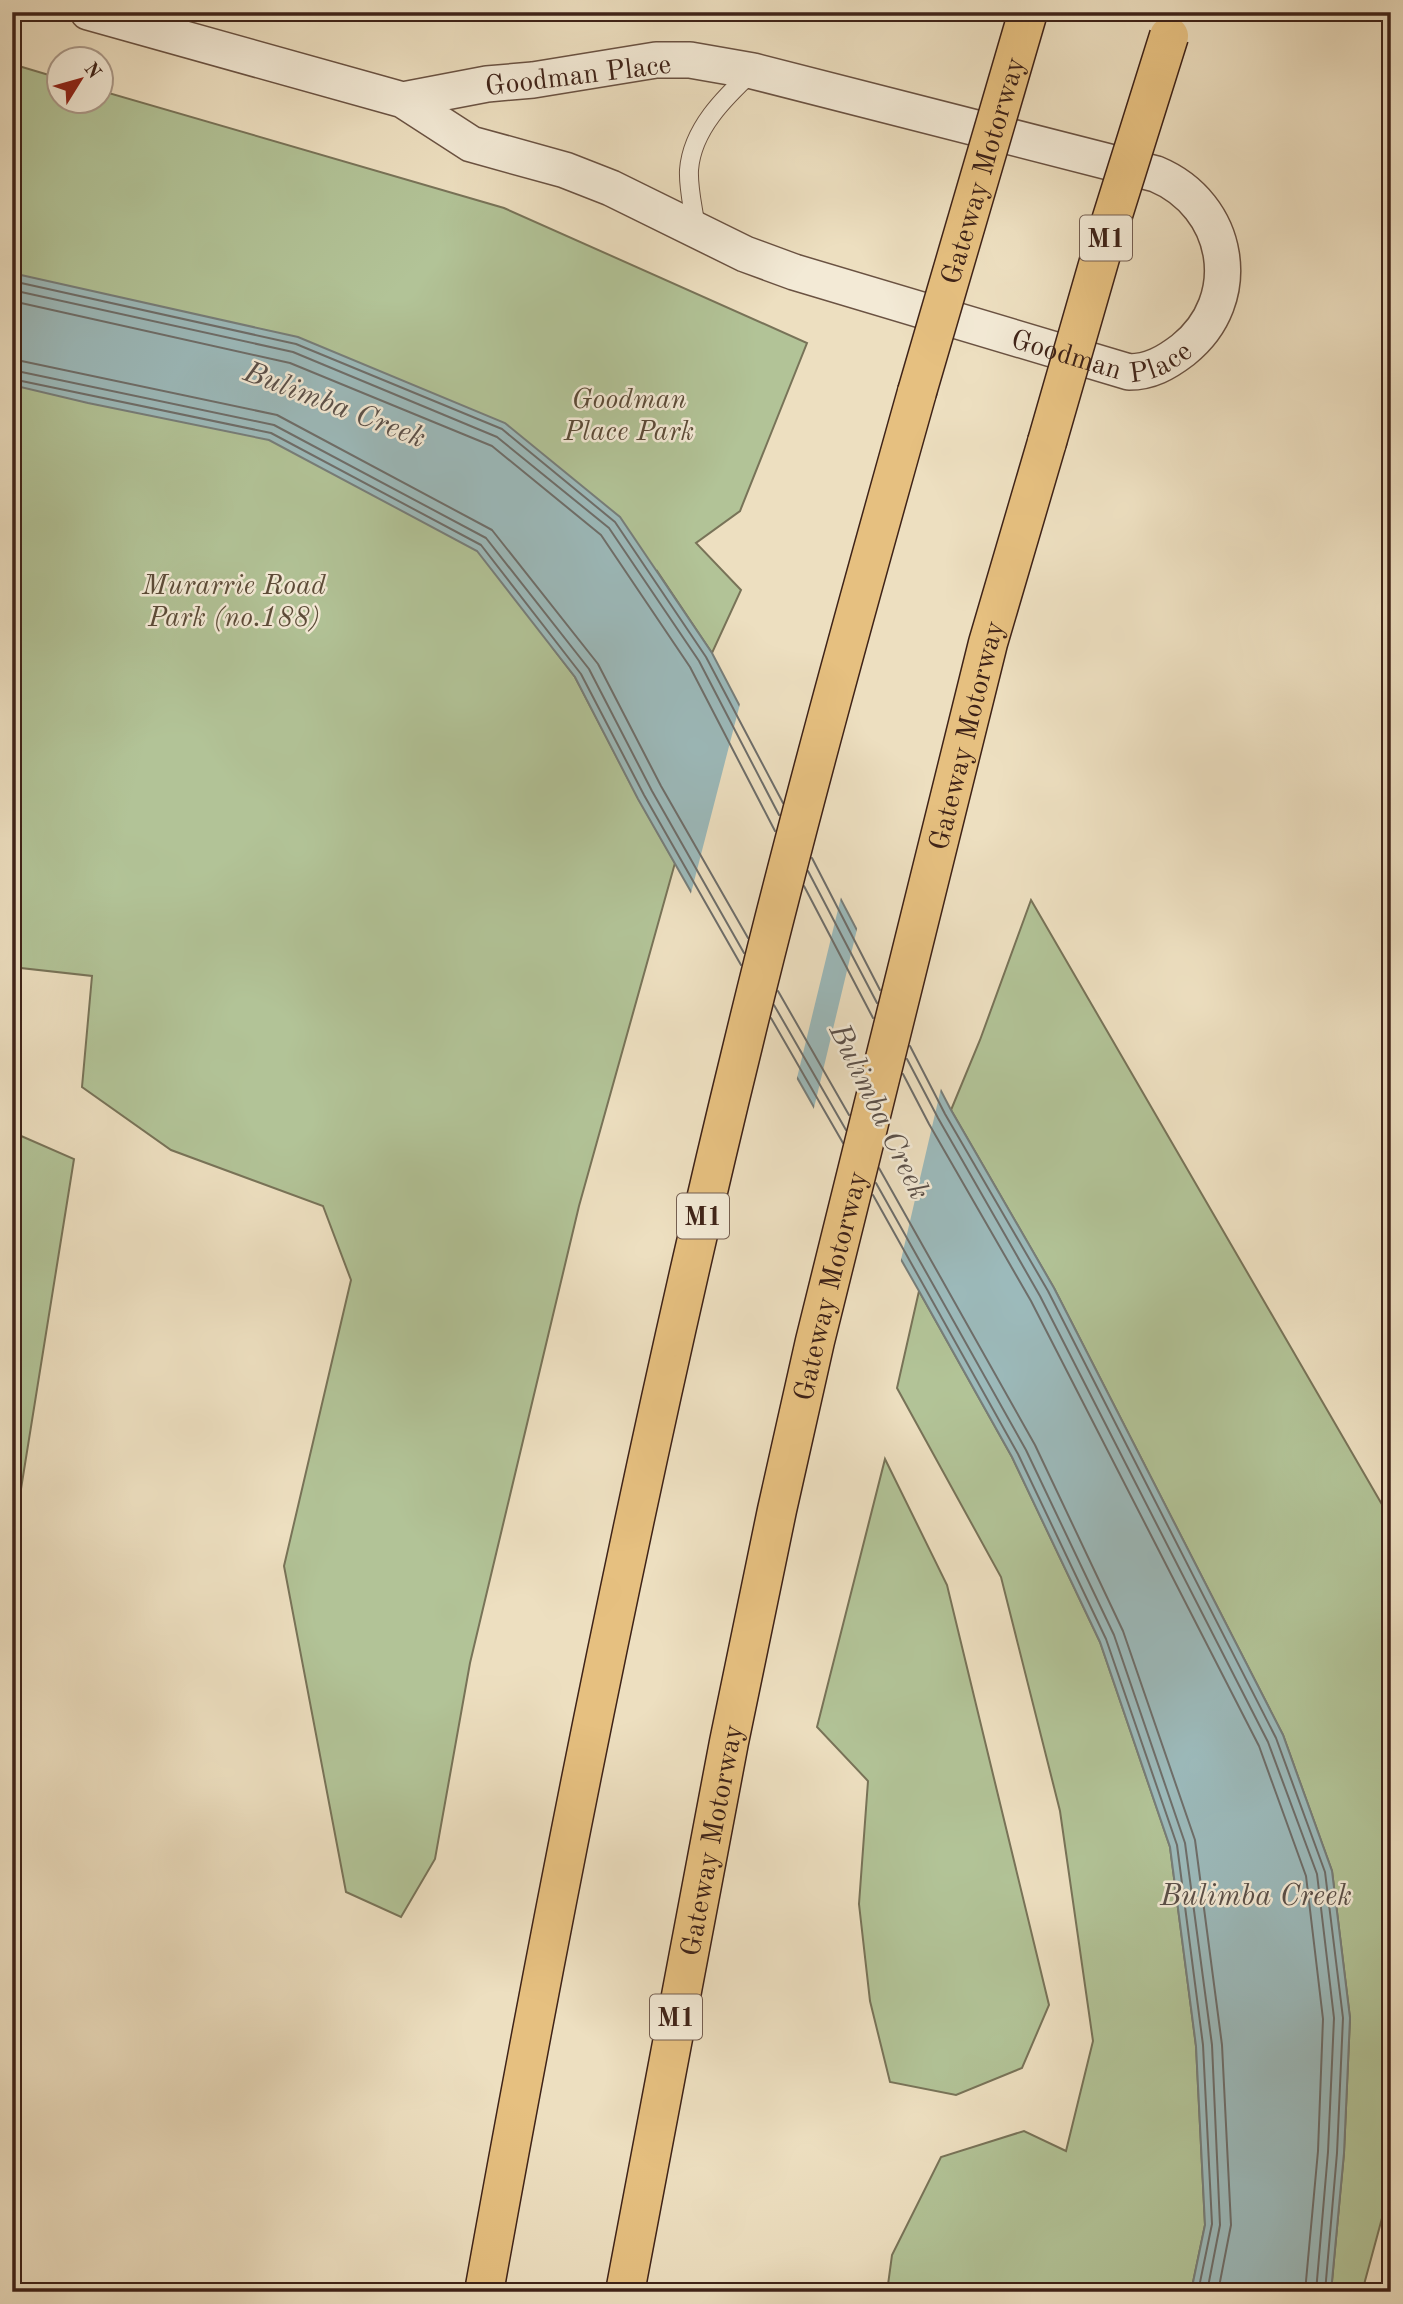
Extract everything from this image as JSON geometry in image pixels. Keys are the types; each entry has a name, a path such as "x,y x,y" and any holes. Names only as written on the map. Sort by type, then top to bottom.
{"highway":[{"name":"Gateway Motorway","path":"484,2292 528,2050 618,1599 689,1273 744,1043 845,647 1028,12"},
{"name":"Gateway Motorway","path":"625,2292 729,1742 815,1341 988,643 1106,237 1172,24"}],"street":[{"name":"Goodman Place","path":"88,12 403,100 471,144 565,170 611,188 745,254 794,272 1129,372 1142,372 1158,367 1194,342 1209,322 1219,297 1224,273 1223,252 1215,233 1196,203 1174,182 1156,174 753,71 690,61 656,60 533,80 486,84 403,100"}],"lane":[{"path":"696,230 689,170 694,148 716,109 753,71"}],"green space":[{"path":"12,64 46,74 46,116 116,116 116,95 504,208 807,343 740,511 696,543 741,590 712,653 657,571 552,647 575,677 675,863 579,1206 470,1663 435,1859 401,1917 346,1892 284,1566 351,1280 323,1206 171,1150 82,1087 92,976 12,967"},
{"path":"1031,900 1391,1520 1391,2185 1362,2292 1331,2292 1344,2153 1350,2018 1332,1871 1283,1735 1054,1288 951,1110 980,1040"},
{"path":"12,1132 74,1159 12,1545"},
{"path":"919,1291 1012,1457 1100,1642 1170,1847 1196,2046 1205,2225 1191,2292 887,2292 892,2255 941,2157 1024,2131 1066,2151 1093,2041 1060,1811 1001,1577 897,1388"},
{"path":"885,1459 947,1585 1049,2005 1022,2068 956,2095 890,2082 870,2001 859,1904 868,1781 817,1727"}],"water":[{"name":"Bulimba Creek","path":"12,273 298,337 505,423 620,517 712,653 951,1110 1054,1288 1283,1735 1332,1871 1350,2018 1344,2153 1331,2292 1191,2292 1205,2225 1196,2046 1170,1847 1100,1642 1012,1457 638,799 575,677 477,551 269,440 12,385"}],"pier":[{"path":"741,700 842,893 796,1082 690,897"},
{"path":"858,925 942,1084 900,1264 813,1112"}],"park label":[{"name":"Goodman Place Park","path":"629,414"},
{"name":"Murarrie Road Park (no.188)","path":"234,600"}]}
